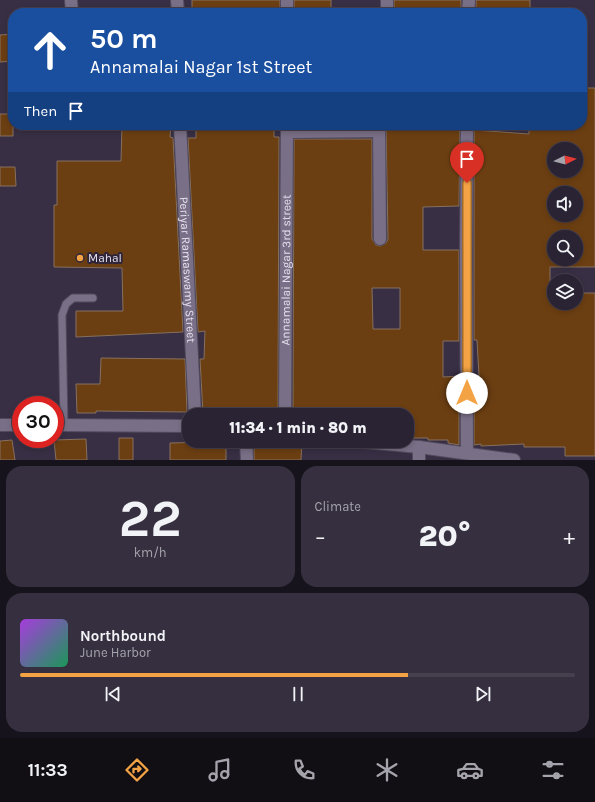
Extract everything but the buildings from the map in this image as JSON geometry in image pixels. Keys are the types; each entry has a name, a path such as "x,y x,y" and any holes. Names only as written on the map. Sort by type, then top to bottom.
{"street":[{"name":"Periyar Ramaswamy Street","path":"180,130 195,408"},
{"name":"Annamalai Nagar 3rd street","path":"285,408 287,130"},
{"path":"379,130 380,238"},
{"path":"467,130 467,453"},
{"path":"0,425 12,425"},
{"path":"64,426 182,426"},
{"path":"414,447 514,460"},
{"path":"419,447 419,460"},
{"path":"246,448 247,460"}],"lane":[{"path":"60,396 62,315 66,304 73,298 93,298"}],"place":[{"name":"Mahal","path":"80,258"}],"route":[{"path":"467,183 467,393"}]}
